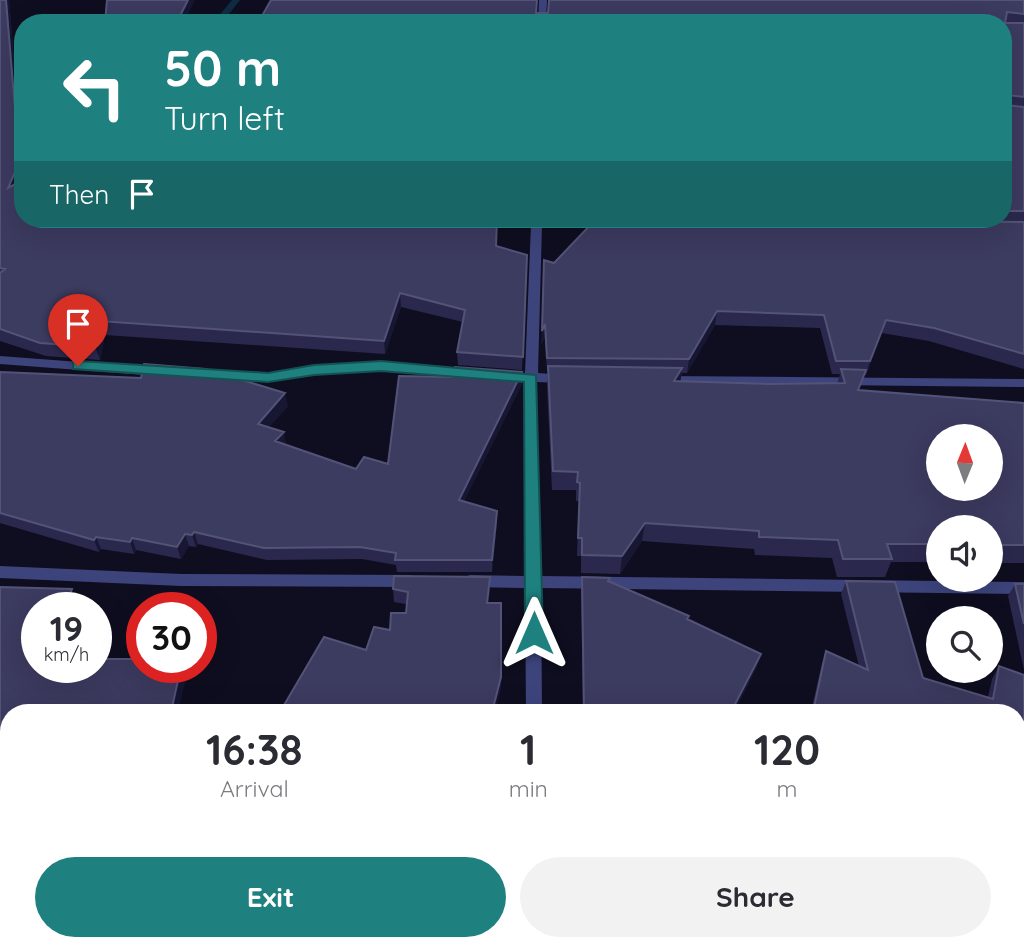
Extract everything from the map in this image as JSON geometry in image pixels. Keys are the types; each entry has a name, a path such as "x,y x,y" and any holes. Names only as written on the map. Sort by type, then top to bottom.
{"street":[{"path":"534,704 531,378 537,228"},
{"path":"0,360 173,373"},
{"path":"200,375 268,377 314,370 381,366 572,379"},
{"path":"641,379 1024,383"},
{"path":"0,572 181,580 426,581"},
{"path":"453,581 1024,588"}],"building":[{"path":"0,0 6,0 14,97 14,174 8,188 14,185 14,228 497,228 496,246 527,255 523,357 457,352 465,310 400,293 384,341 100,321 95,347 40,343 0,329 0,273 5,269 0,268"},
{"path":"107,0 188,0 181,14 106,14"},
{"path":"271,0 537,0 536,13 548,13 549,0 1024,0 1024,14 263,14"},
{"path":"1012,23 1024,23 1024,97 1012,96"},
{"path":"1012,106 1024,107 1024,211 1012,211"},
{"path":"1012,222 1024,222 1024,354 934,328 886,320 870,361 836,361 824,315 717,311 689,359 547,358 545,324 542,331 544,260 554,263 587,228 1012,228"},
{"path":"144,364 206,369 285,393 258,424 284,432 275,441 356,469 364,457 388,464 399,376 453,377 455,367 522,372 459,500 497,511 492,560 395,560 396,553 360,547 264,548 194,532 192,535 185,534 177,547 132,538 130,542 96,537 94,540 0,513 0,372 141,378"},
{"path":"548,366 682,368 674,381 770,384 845,383 841,369 866,370 858,390 1024,403 1024,545 1003,545 1003,515 926,515 926,544 887,544 892,559 843,559 838,540 759,537 759,531 645,523 622,556 582,555 582,538 578,538 578,472 553,471"},
{"path":"394,576 490,577 487,603 501,603 501,677 494,704 285,704 324,637 366,650 374,627 390,630 391,613 406,613 408,592 393,589"},
{"path":"582,577 610,578 608,581 689,616 687,619 761,654 735,704 584,704"},
{"path":"846,581 895,582 926,683 940,683 993,699 996,683 1003,683 1003,667 1024,675 1024,704 815,704 826,651 868,670"},
{"path":"1015,584 1024,584 1024,624"},
{"path":"0,587 72,589 71,592 21,592 21,683 112,683 112,659 126,659 126,683 177,683 173,704 0,704"}],"waterway":[{"path":"224,14 236,0"}],"route":[{"path":"78,366 228,377 268,377 314,370 381,366 531,378 534,633"}]}
